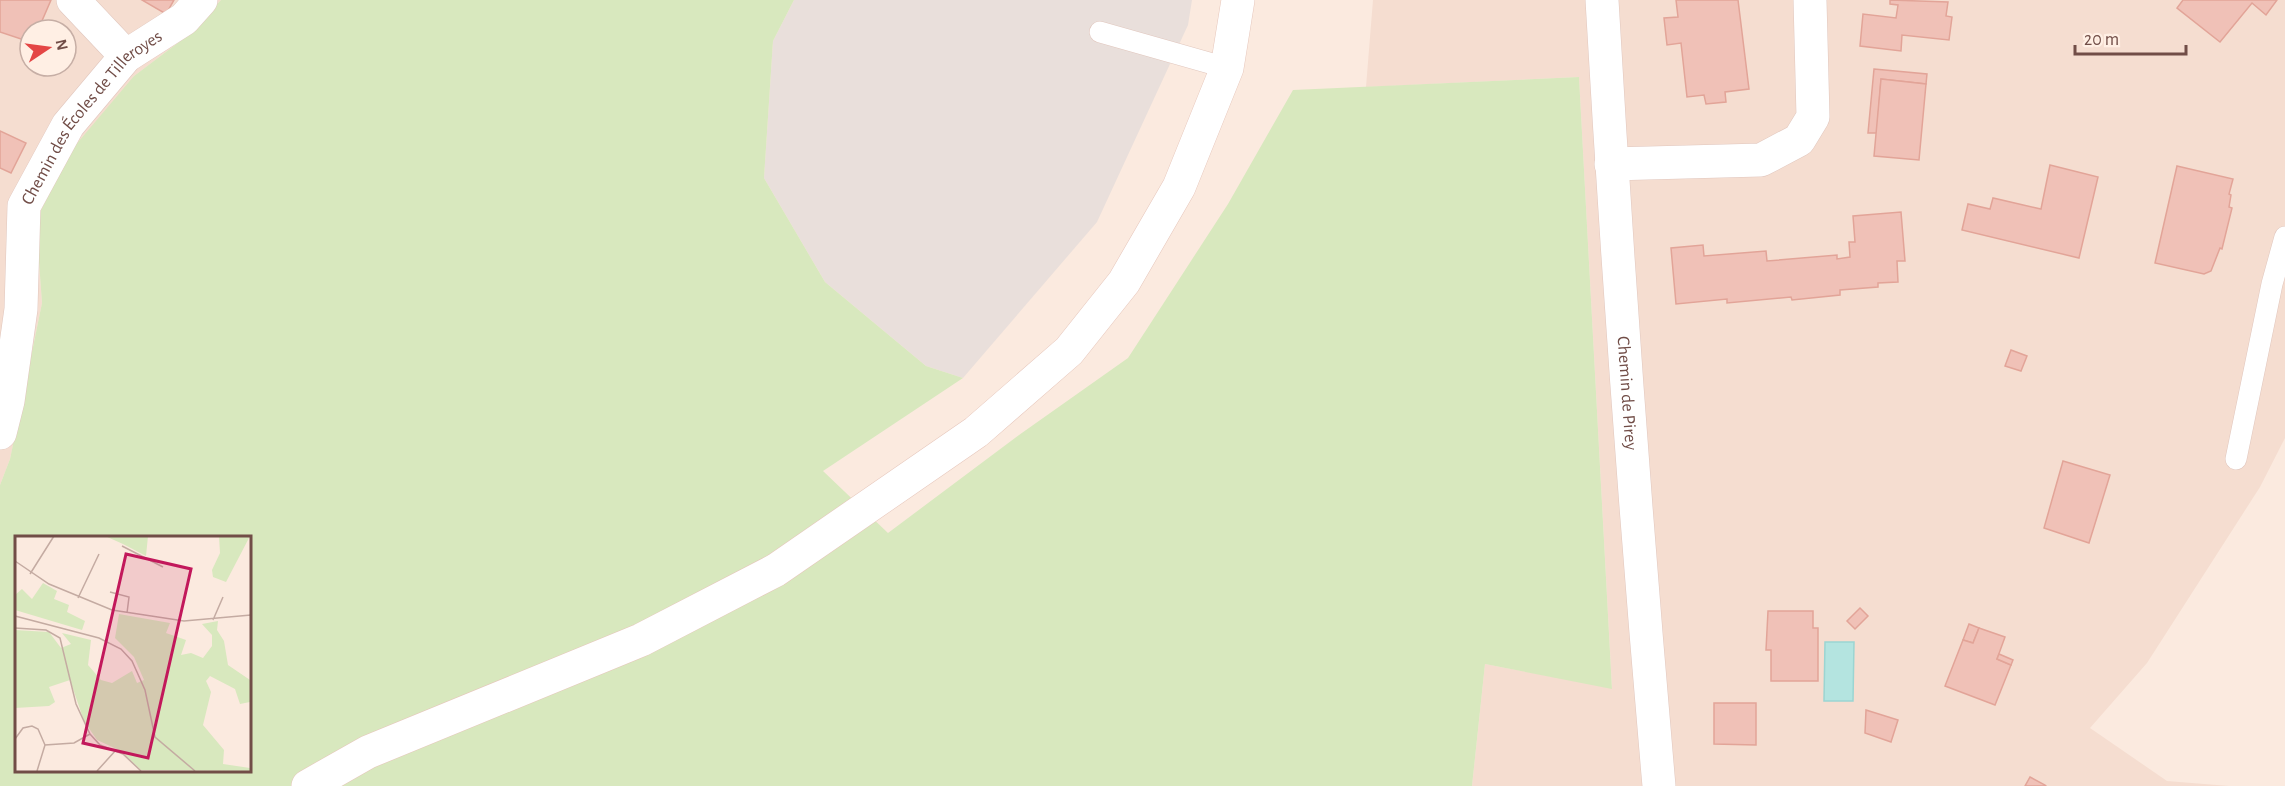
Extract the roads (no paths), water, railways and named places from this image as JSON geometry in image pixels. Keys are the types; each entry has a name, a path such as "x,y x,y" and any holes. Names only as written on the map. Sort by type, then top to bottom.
{"street":[{"path":"73,0 126,56"},
{"name":"Chemin des Écoles de Tilleroyes","path":"0,433 4,398 21,309 24,206 68,125 126,56 184,19 201,0"},
{"path":"308,786 368,752 641,640 776,570 976,432 1069,351 1124,282 1179,187 1227,68 1238,0"},
{"name":"Chemin de Pirey","path":"1602,0 1638,549 1659,786"},
{"path":"1611,164 1761,160 1799,140 1813,117 1810,0"}],"lane":[{"path":"1100,32 1227,68"},
{"path":"2236,459 2270,296 2285,237"}],"water":[{"path":"1825,642 1854,642 1853,701 1824,701"}]}
